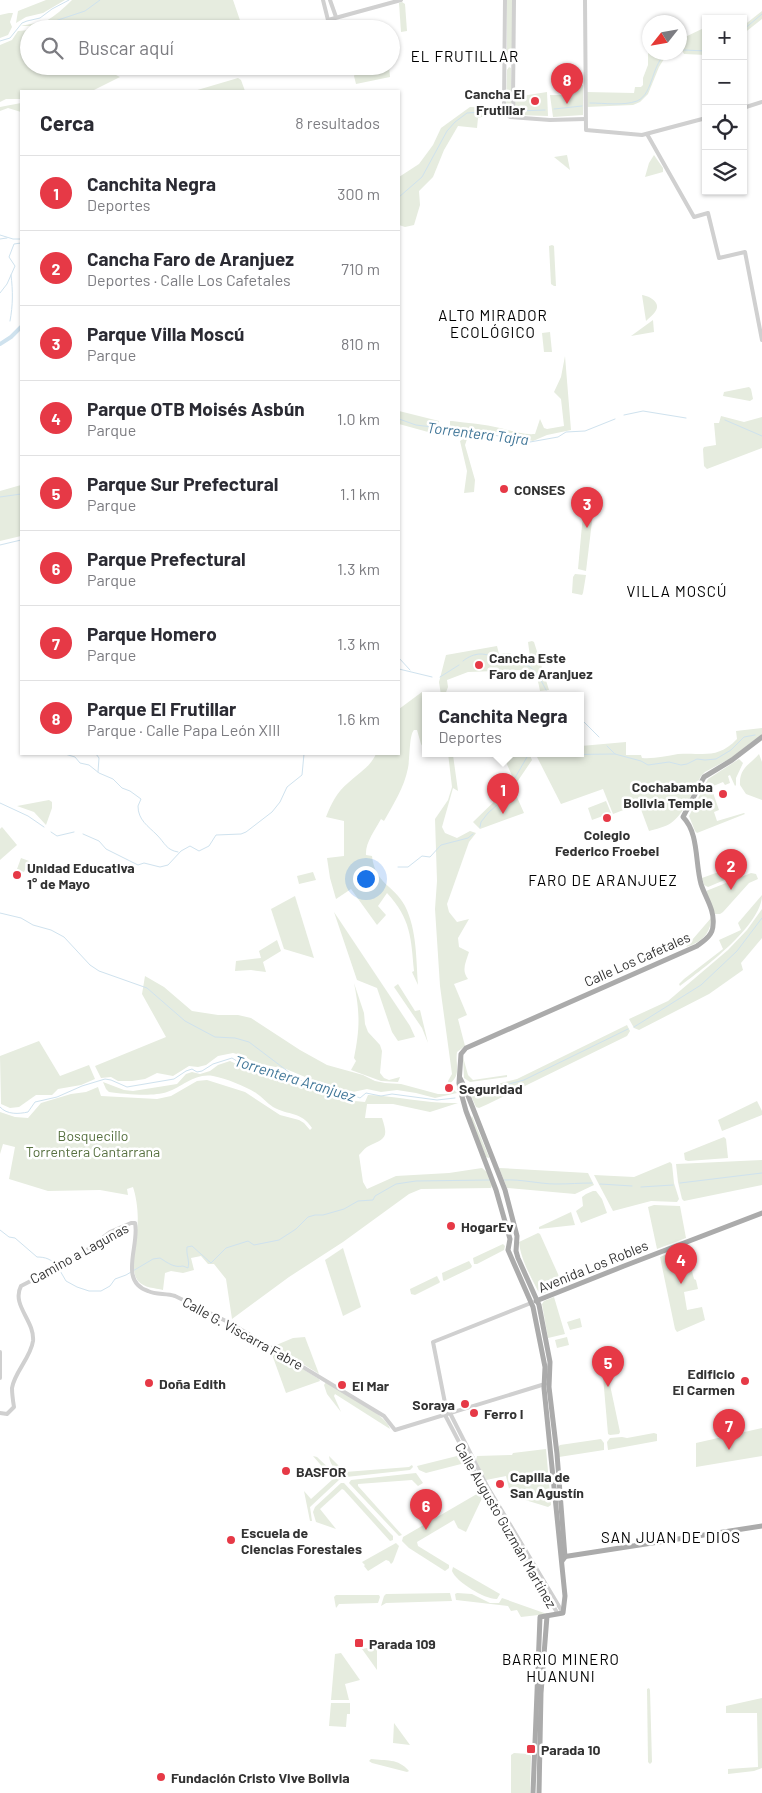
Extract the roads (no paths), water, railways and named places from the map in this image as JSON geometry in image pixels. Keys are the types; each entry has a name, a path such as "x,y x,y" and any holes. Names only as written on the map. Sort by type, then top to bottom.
{"main road":[{"name":"Calle Los Cafetales","path":"460,1078 460,1060 463,1051 528,1020 697,946 706,939 712,932 713,917 701,884 694,838 683,817 704,778 762,737"},
{"path":"460,1078 458,1083 466,1111 493,1179 510,1239 508,1250 531,1303 547,1383 565,1596 560,1614 540,1617 533,1793"},
{"path":"460,1078 501,1179 517,1236 516,1251 518,1258 538,1300 550,1362 547,1383"},
{"name":"Avenida Los Robles","path":"531,1303 762,1213"},
{"path":"562,1559 762,1526"},
{"path":"539,1793 541,1693 546,1616"}],"street":[{"path":"323,0 328,18 372,9 401,0"},
{"path":"330,0 336,17"},
{"path":"505,0 504,110 508,117 550,120 585,119"},
{"path":"514,0 513,98 514,114 516,117"},
{"path":"585,0 586,130 635,135 647,134 702,119"},
{"path":"747,107 762,102"},
{"path":"647,134 694,216 708,213 719,258 745,252 762,340"},
{"name":"Calle G. Viscarra Fabre","path":"134,1223 136,1234 132,1272 136,1284 144,1290 175,1296 230,1323 384,1416 395,1430 445,1415"},
{"name":"Camino a Lagunas","path":"0,1413 7,1414 14,1408 12,1388 33,1342 31,1325 18,1301 19,1289 79,1256 118,1227 134,1223"},
{"name":"Avenida Los Robles","path":"433,1342 531,1303"},
{"name":"Calle Augusto Guzmán Martínez","path":"433,1342 446,1408 445,1415 483,1488 560,1614"},
{"path":"0,1352 0,1378"},
{"path":"445,1415 547,1383"},
{"name":"Calle Augusto Guzmán Martínez","path":"446,1408 487,1486 560,1614"}],"waterway":[{"path":"31,20 40,18 69,0"},
{"path":"58,20 85,11 100,0"},
{"path":"747,27 762,14"},
{"path":"0,41 10,38 20,26"},
{"path":"687,50 702,51"},
{"path":"590,103 620,104 637,101 647,92 660,60"},
{"path":"554,109 582,106"},
{"path":"518,111 545,110"},
{"path":"400,196 422,177 447,131 455,122 467,113 500,111"},
{"path":"0,235 20,239"},
{"path":"0,239 7,238"},
{"path":"0,293 7,284 15,266 9,257 14,244 20,243"},
{"path":"10,321 12,309 11,275"},
{"path":"0,344 20,328"},
{"name":"Torrentera Tajra","path":"624,415 643,411 686,418"},
{"name":"Torrentera Tajra","path":"400,419 416,425 488,434 530,442 558,437 566,432 585,431 615,419"},
{"name":"Torrentera Tajra","path":"725,420 762,436"},
{"path":"0,497 20,494"},
{"name":"Torrentera Tajra","path":"0,545 20,540"},
{"path":"463,661 471,656 481,654 530,667 546,690"},
{"path":"400,659 410,670"},
{"path":"440,677 459,665"},
{"path":"400,669 432,677"},
{"path":"584,722 599,737"},
{"path":"607,746 615,754 641,761 648,765 669,762 681,765 697,759 716,759 731,750 744,737 755,735"},
{"path":"584,754 615,754"},
{"path":"68,755 75,757 80,763 89,765 99,773 113,779 122,788 141,799 138,811 142,819 168,848 178,852"},
{"path":"97,755 99,758 98,772"},
{"path":"83,834 99,841 106,849 138,865 144,863 160,867 168,865 181,851 190,846 199,851 209,846 216,835 246,832 272,812 280,802 287,787 302,775 304,755"},
{"path":"480,827 481,822 488,813 505,798 527,757"},
{"path":"0,803 28,816 44,827"},
{"path":"51,832 57,836 74,832"},
{"path":"398,867 408,867 422,856 430,857 441,845 468,838 473,834"},
{"path":"0,913 21,918 33,925 51,930 64,937 90,965 99,971 147,988 185,1021 215,1037 235,1038 249,1042 298,1079"},
{"name":"Torrentera Aranjuez","path":"634,1027 701,985 737,951 762,918"},
{"name":"Torrentera Aranjuez","path":"475,1093 524,1080 628,1029"},
{"name":"Torrentera Aranjuez","path":"0,1107 10,1113 28,1112 35,1102 57,1097 82,1086 105,1079 127,1087 174,1079 186,1071 192,1069 197,1072 202,1071 213,1064 232,1058 255,1069 280,1072 317,1087 323,1086 325,1089 351,1094 360,1098 366,1093 381,1096 392,1094 437,1100 455,1098"},
{"path":"680,1183 762,1173"},
{"path":"59,1269 66,1281 77,1287 89,1291 101,1291 110,1286 115,1279 126,1275 153,1259 160,1258 174,1266 188,1268 187,1247 192,1246 211,1263 226,1248 248,1241 254,1245 279,1240 296,1229 308,1217 344,1209 358,1201 373,1200 375,1196 396,1184 416,1181 490,1180"},
{"path":"504,1180 550,1184 592,1183"},
{"path":"600,1184 632,1186"},
{"path":"641,1187 673,1185"},
{"path":"0,1230 9,1237 15,1238 37,1257 48,1259 56,1266"}],"place":[{"name":"Cancha El Frutillar","path":"535,101"},
{"name":"Parque El Frutillar","path":"567,104"},
{"name":"CONSES","path":"504,489"},
{"name":"Parque Villa Moscú","path":"587,528"},
{"name":"Cancha Este Faro de Aranjuez","path":"479,665"},
{"name":"Cochabamba Bolivia Temple","path":"723,794"},
{"name":"Canchita Negra","path":"503,814"},
{"name":"Colegio Federico Froebel","path":"607,818"},
{"name":"Unidad Educativa 1° de Mayo","path":"17,875"},
{"name":"Cancha Faro de Aranjuez","path":"731,890"},
{"name":"Seguridad","path":"449,1088"},
{"name":"HogarEv","path":"451,1226"},
{"name":"Parque OTB Moisés Asbún","path":"681,1284"},
{"name":"Edificio El Carmen","path":"745,1381"},
{"name":"Doña Edith","path":"149,1383"},
{"name":"El Mar","path":"342,1385"},
{"name":"Parque Sur Prefectural","path":"608,1387"},
{"name":"Soraya","path":"465,1404"},
{"name":"Ferro I","path":"474,1413"},
{"name":"Parque Homero","path":"729,1450"},
{"name":"BASFOR","path":"286,1471"},
{"name":"Capilla de San Agustín","path":"500,1484"},
{"name":"Parque Prefectural","path":"426,1530"},
{"name":"Escuela de Ciencias Forestales","path":"231,1540"},
{"name":"Parada 109","path":"359,1643"},
{"name":"Parada 10","path":"531,1749"},
{"name":"Fundación Cristo Vive Bolivia","path":"161,1777"}],"district":[{"name":"EL FRUTILLAR","path":"465,56"},
{"name":"ALTO MIRADOR ECOLÓGICO","path":"493,324"},
{"name":"VILLA MOSCÚ","path":"677,591"},
{"name":"FARO DE ARANJUEZ","path":"603,880"},
{"name":"SAN JUAN DE DIOS","path":"671,1537"},
{"name":"BARRIO MINERO HUANUNI","path":"561,1668"}],"park label":[{"name":"Bosquecillo Torrentera Cantarrana","path":"93,1144"}]}
